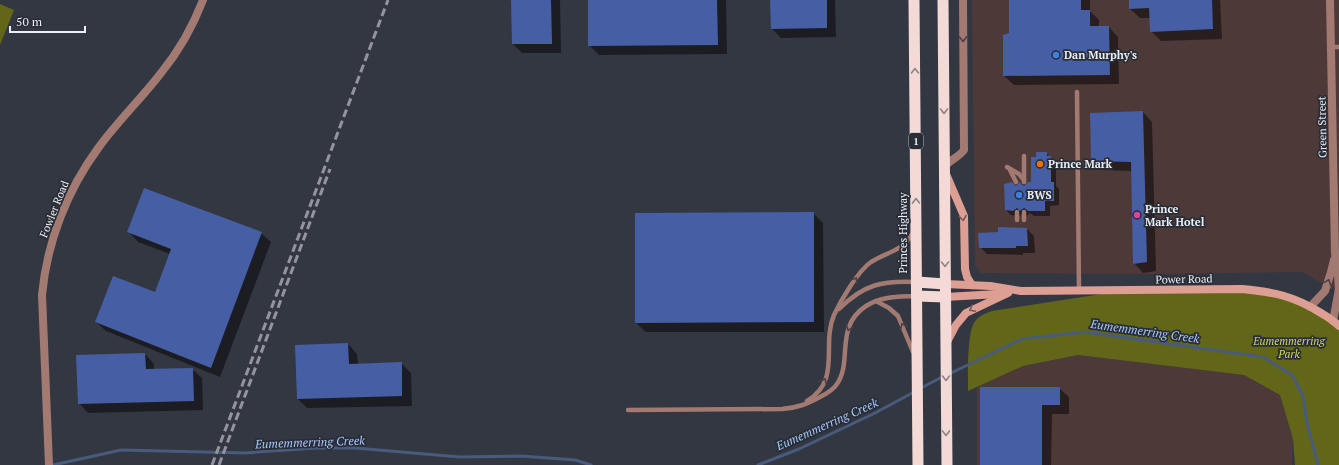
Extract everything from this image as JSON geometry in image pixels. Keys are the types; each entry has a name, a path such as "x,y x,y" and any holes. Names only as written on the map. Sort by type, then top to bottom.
{"highway":[{"name":"Princes Highway","path":"914,0 918,465"},
{"path":"943,0 947,465"},
{"path":"917,282 945,284"},
{"path":"917,296 945,297"}],"main road":[{"path":"944,168 964,216 965,269 967,277 972,284"},
{"name":"Power Road","path":"945,284 972,284 1020,291 1242,289 1267,292 1289,297 1310,307 1336,324"},
{"name":"Power Road","path":"945,297 963,297 1020,291"},
{"path":"946,349 956,325 966,313 1008,293"}],"street":[{"name":"Fowler Road","path":"49,465 42,295 46,267 57,225 71,193 89,160 168,64 188,32 203,0"},
{"path":"944,168 950,160 963,153 964,150 963,0"},
{"name":"Green Street","path":"1330,0 1335,47 1335,253 1339,289 1336,324"},
{"name":"Green Street","path":"1310,307 1325,291 1332,272 1335,253"}],"lane":[{"path":"1077,92 1079,291"},
{"path":"1016,182 1007,167 1020,174 1024,182 1024,156"},
{"path":"1017,212 1017,220"},
{"path":"1024,212 1024,220"},
{"path":"782,409 797,406 808,401 824,384 828,374 830,328 835,313 863,269 872,262 904,245 916,228"},
{"path":"835,313 856,294 871,286 894,281 917,282"},
{"path":"628,410 782,409 802,406 834,388 842,371 845,344 851,323 862,309 876,301 892,297 917,296"},
{"path":"876,301 889,308 898,316 917,365"}],"shaded area":[{"path":"972,0 1339,0 1339,293 1302,272 1153,274 981,273 975,266"},
{"path":"1078,355 1244,375 1280,395 1293,439 1292,465 977,465 977,387 1023,366"}],"green space":[{"path":"0,4 14,10 0,45"},
{"name":"Eumemmerring Park","path":"1242,289 1289,297 1339,326 1339,465 1295,465 1293,439 1280,395 1244,375 1078,355 1023,366 968,391 968,356 972,328 979,317 992,311 1121,291"}],"building":[{"path":"511,0 551,0 552,44 512,44"},
{"path":"588,0 717,0 718,45 588,46"},
{"path":"770,0 827,0 827,28 771,29"},
{"name":"Dan Murphy's","path":"1009,0 1081,0 1081,10 1090,10 1090,26 1109,26 1110,75 1003,76 1003,35 1009,33"},
{"path":"1129,0 1212,0 1213,29 1150,32 1149,8 1129,9"},
{"path":"1143,111 1147,262 1133,264 1131,162 1091,161 1090,113"},
{"path":"1036,152 1047,152 1047,156 1051,156 1051,182 1054,182 1054,201 1045,201 1045,211 1028,211 1024,208 1020,211 1017,208 1013,211 1005,210 1004,184 1012,182 1016,186 1020,182 1024,186 1028,182 1031,182 1031,157 1036,157"},
{"path":"144,188 262,232 211,368 95,322 113,276 155,292 171,249 127,232"},
{"path":"814,212 814,322 635,323 635,213"},
{"path":"998,227 1027,228 1028,246 1016,246 1016,248 979,248 978,233 998,232"},
{"path":"348,343 349,364 402,362 402,396 297,399 295,345"},
{"path":"145,353 146,369 193,368 194,401 78,404 76,355"},
{"path":"980,387 1060,387 1060,405 1042,405 1042,465 980,465"}],"waterway":[{"name":"Eumemmerring Creek","path":"949,374 1022,339 1085,332 1263,357 1292,375 1303,396 1307,423 1318,465"},
{"name":"Eumemmerring Creek","path":"921,388 944,376"},
{"name":"Eumemmerring Creek","path":"758,465 799,449 875,413 914,392"},
{"name":"Eumemmerring Creek","path":"53,465 121,450 245,453 316,448 355,448 460,457 521,456 575,460 591,465"}],"railway":[{"path":"212,465 388,0"},
{"path":"219,465 330,169"}],"place":[{"name":"Dan Murphy's","path":"1056,55"},
{"name":"Prince Mark","path":"1040,164"},
{"name":"BWS","path":"1019,195"},
{"name":"Prince Mark Hotel","path":"1137,215"}]}
